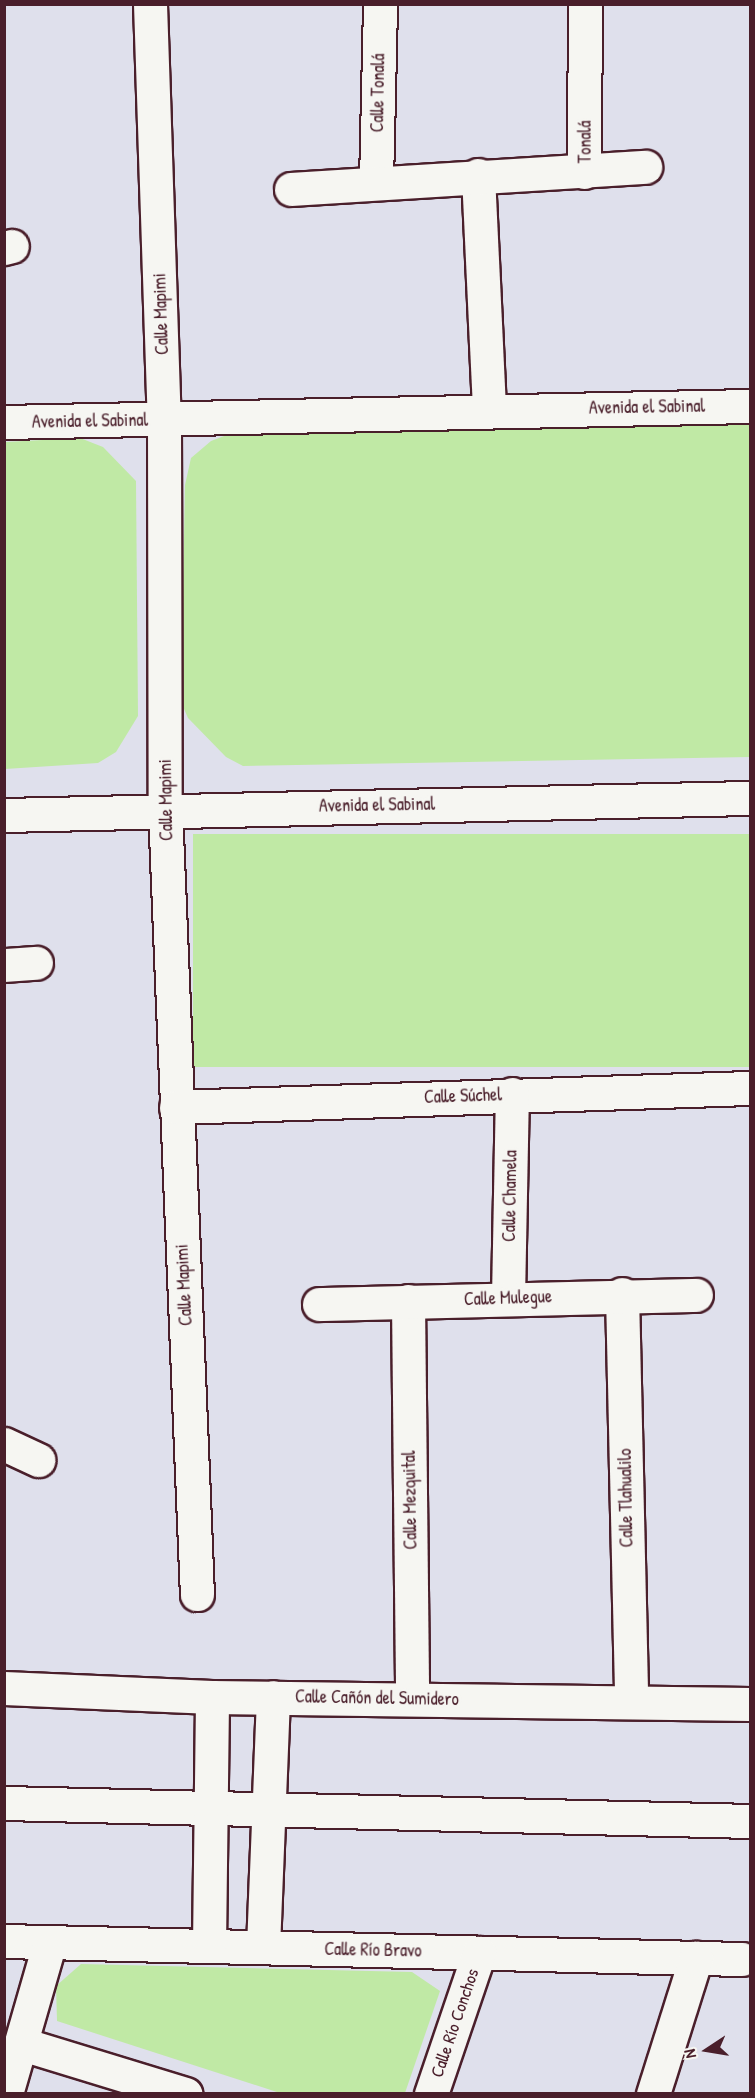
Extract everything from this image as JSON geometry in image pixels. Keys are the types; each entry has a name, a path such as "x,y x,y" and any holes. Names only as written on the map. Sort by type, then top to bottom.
{"street":[{"name":"Calle Mapimi","path":"150,4 164,420 165,809 197,1594"},
{"name":"Calle Tonalá","path":"376,182 380,4"},
{"name":"Tonalá","path":"291,189 478,175 584,172 585,4"},
{"path":"584,172 645,167"},
{"path":"478,175 489,409"},
{"name":"Avenida el Sabinal","path":"4,422 164,420 489,409 750,406"},
{"name":"Avenida el Sabinal","path":"4,815 165,809 750,798"},
{"path":"4,965 36,963"},
{"name":"Calle Súchel","path":"176,1107 512,1094 750,1088"},
{"name":"Calle Chamela","path":"508,1298 512,1094"},
{"name":"Calle Mulegue","path":"320,1304 622,1294 696,1295"},
{"name":"Calle Tlahualilo","path":"622,1294 631,1702"},
{"name":"Calle Mezquital","path":"408,1301 412,1698"},
{"path":"4,1444 39,1460"},
{"name":"Calle Cañón del Sumidero","path":"4,1688 212,1697 750,1704"},
{"path":"209,1946 212,1697"},
{"path":"262,1947 273,1697"},
{"path":"4,1803 210,1810 750,1821"},
{"name":"Calle Río Bravo","path":"4,1941 742,1959"},
{"path":"6,2094 50,1942"},
{"name":"Calle Río Conchos","path":"431,2094 478,1953"},
{"path":"653,2094 696,1958"},
{"path":"22,2044 186,2094"}],"green space":[{"path":"741,421 750,423 750,757 243,766 226,757 188,718 181,702 185,485 191,458 211,441 232,433"},
{"path":"80,438 103,447 136,481 138,716 116,752 98,763 5,769 5,442"},
{"path":"193,834 750,834 750,1067 193,1067"},
{"path":"81,1964 412,1972 440,1991 405,2093 280,2093 57,2021 56,1986"}]}
